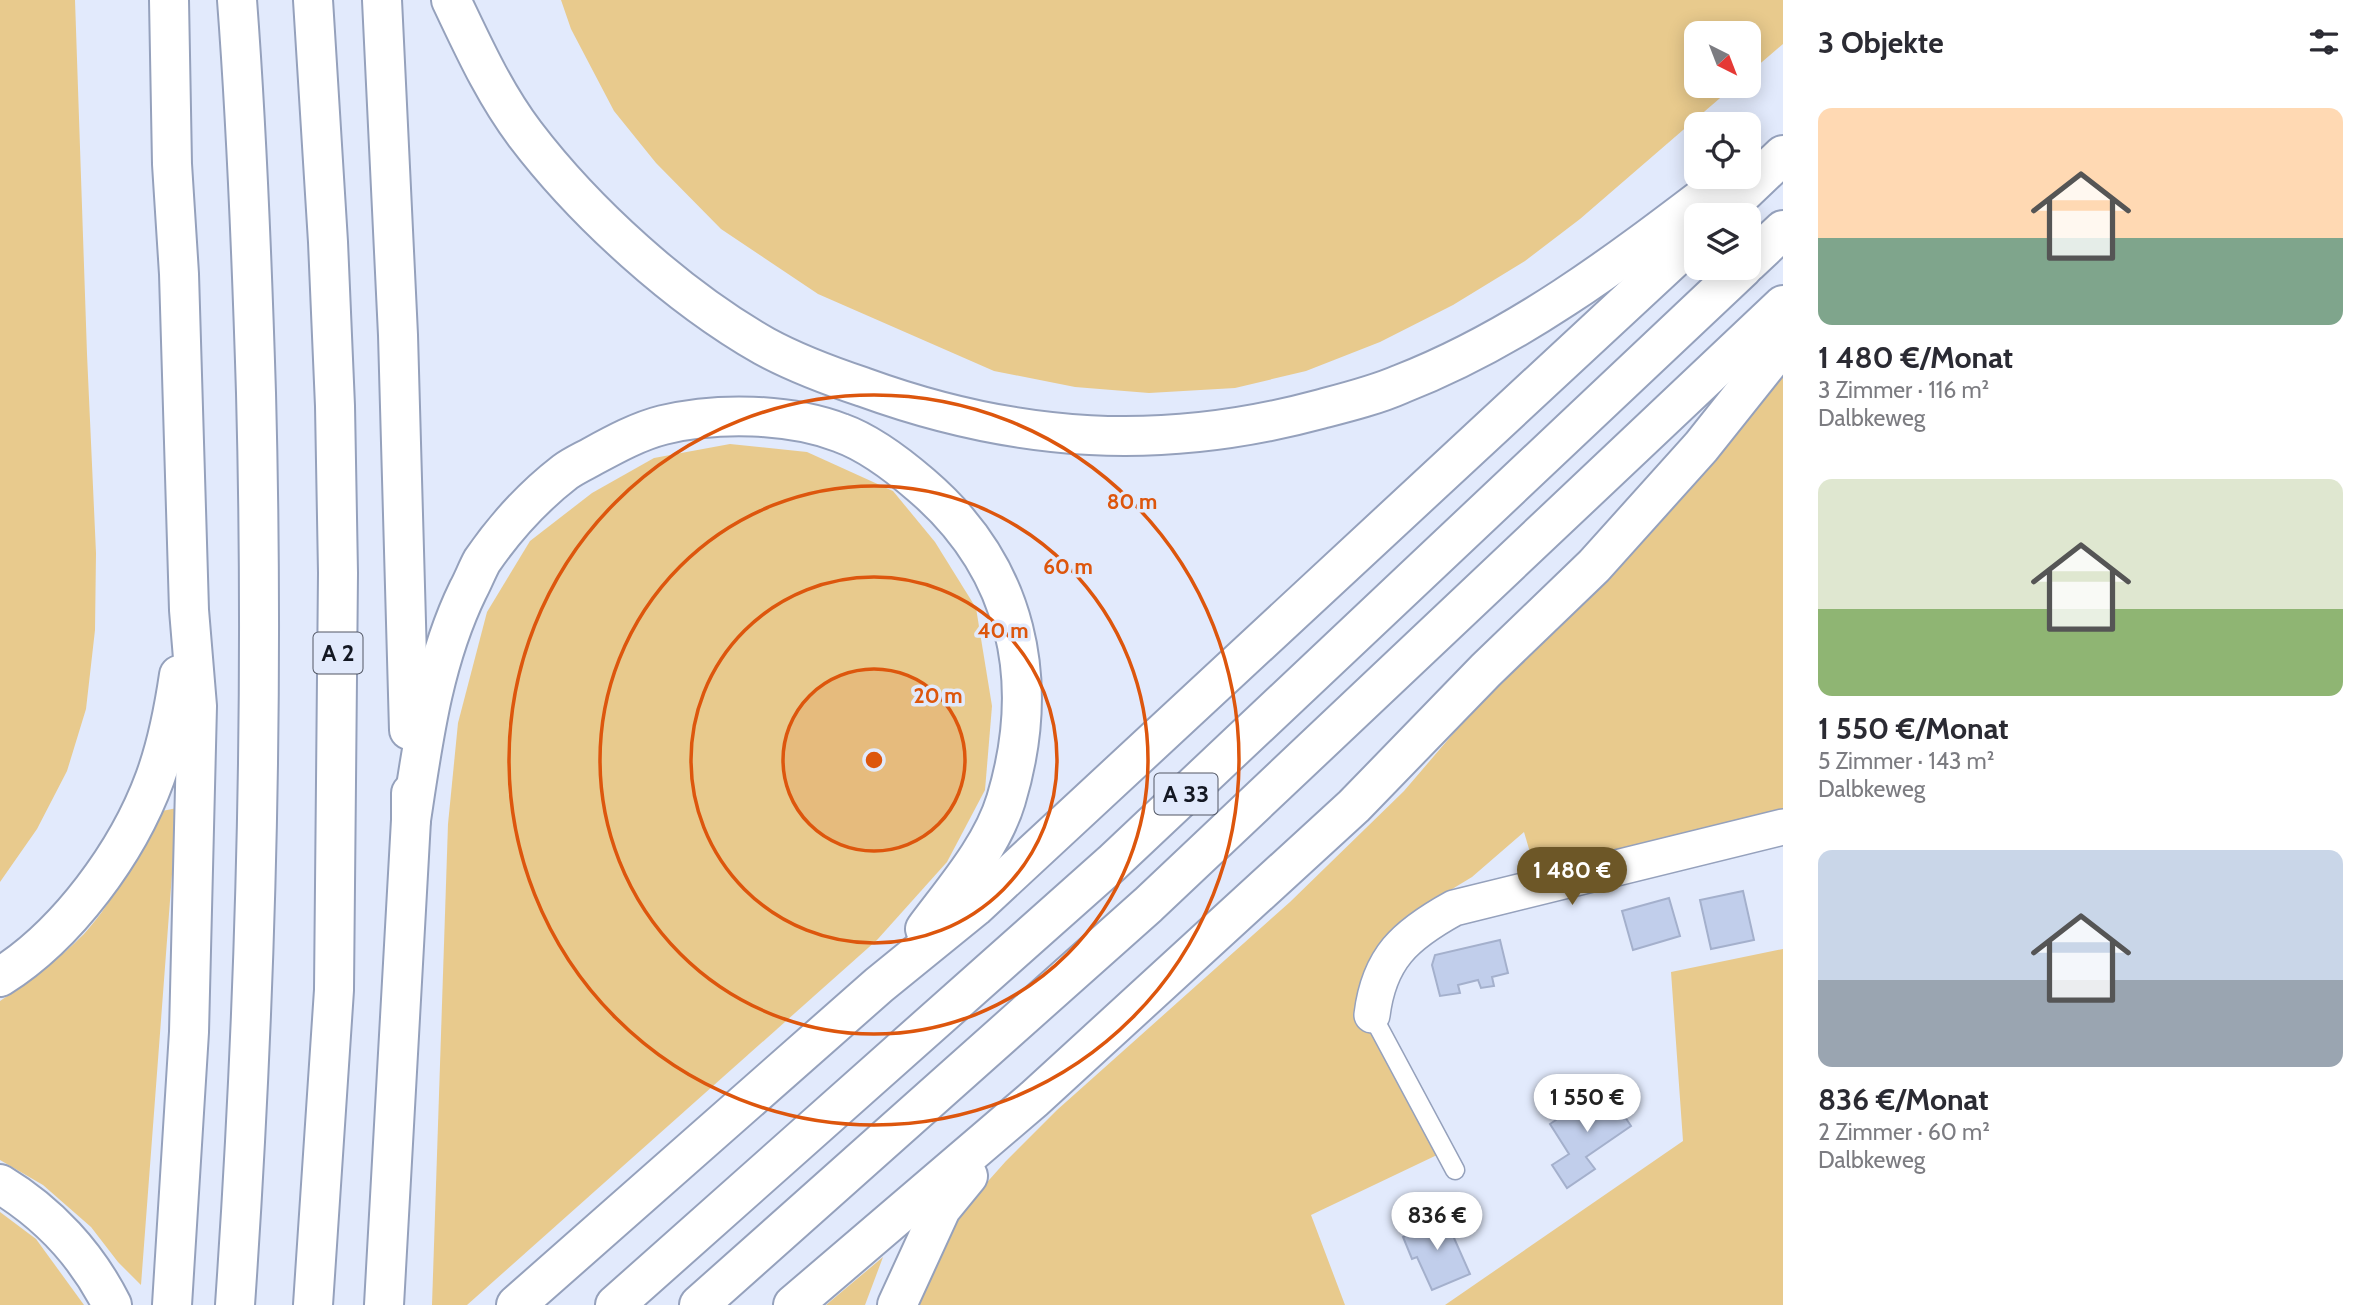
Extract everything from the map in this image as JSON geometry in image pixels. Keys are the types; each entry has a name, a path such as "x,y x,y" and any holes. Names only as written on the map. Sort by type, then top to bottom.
{"highway":[{"path":"169,0 172,164 179,274 189,610 197,706 189,1032 172,1305"},
{"path":"235,1305 246,1146 253,974 258,822 260,590 252,249 237,0"},
{"name":"A 2","path":"313,0 329,269 338,573 334,990 313,1305"},
{"path":"382,0 398,335 411,820 384,1305"},
{"path":"451,0 481,64 524,133 580,197 634,250 698,302 765,346 842,380 918,407 983,423 1058,433 1119,437 1185,435 1294,416 1398,386 1466,356 1536,318 1627,256 1714,189"},
{"path":"1761,153 1783,136"},
{"path":"1733,203 1783,155"},
{"path":"1761,251 1783,230"},
{"path":"516,1305 879,985 975,907 1684,249"},
{"name":"A 33","path":"615,1305 1112,863 1730,280"},
{"name":"A 33","path":"699,1305 1148,905 1783,305"},
{"path":"793,1305 1034,1100 1354,806 1486,670 1594,566 1701,447 1783,344"},
{"path":"411,820 435,677 457,611 482,562 526,508 566,471 616,444 663,425 727,416 780,418 842,433 899,466 942,503 975,543 1001,591 1018,640 1023,689 1021,735 1006,802 980,856 909,951 879,985"},
{"path":"0,977 66,922 106,871 133,828 155,778 174,708 189,610"},
{"path":"897,1305 941,1209 984,1155 1034,1100"},
{"path":"0,1184 26,1199 67,1239 101,1284 112,1305"}],"street":[{"path":"1372,1015 1375,991 1382,971 1398,948 1432,920 1454,908 1783,827"}],"lane":[{"path":"1372,1015 1455,1170"}],"shaded area":[{"path":"0,0 75,0 96,553 95,630 86,709 67,771 37,829 0,882"},
{"path":"561,0 1783,0 1783,44 1761,63 1761,21 1684,21 1684,98 1720,98 1704,112 1684,112 1684,129 1580,219 1525,261 1453,305 1380,342 1306,371 1235,388 1149,393 1075,387 994,371 818,294 721,229 656,163 614,111 571,29"},
{"path":"1783,374 1783,813 1537,876 1524,832 1472,877 1444,894 1365,1025 1379,1044 1437,1155 1311,1215 1345,1305 916,1305 931,1262 965,1207 1006,1161 1057,1110 1290,902 1404,791 1476,707"},
{"path":"730,444 807,452 893,491 935,542 976,608 992,706 985,790 947,862 877,940 467,1305 432,1305 448,824 458,723 487,612 530,541 592,493 654,458"},
{"path":"177,808 141,1285 118,1262 91,1227 43,1185 0,1160 0,1001 44,969 84,934 116,891 162,811"},
{"path":"1783,949 1783,1305 1445,1305 1683,1141 1671,972"},
{"path":"0,1212 36,1239 84,1305 0,1305"},
{"path":"883,1257 865,1305 826,1305"}],"building":[{"path":"1743,891 1754,940 1711,949 1700,900"},
{"path":"1669,898 1680,936 1633,950 1622,911"},
{"path":"1500,940 1508,973 1492,977 1494,986 1481,988 1478,980 1458,985 1460,993 1440,996 1432,965 1435,955"},
{"path":"1605,1087 1631,1126 1586,1157 1595,1169 1567,1188 1552,1165 1569,1154 1550,1124"},
{"path":"1442,1211 1470,1274 1432,1290 1417,1257 1412,1259 1403,1237 1426,1227 1423,1219"}]}
